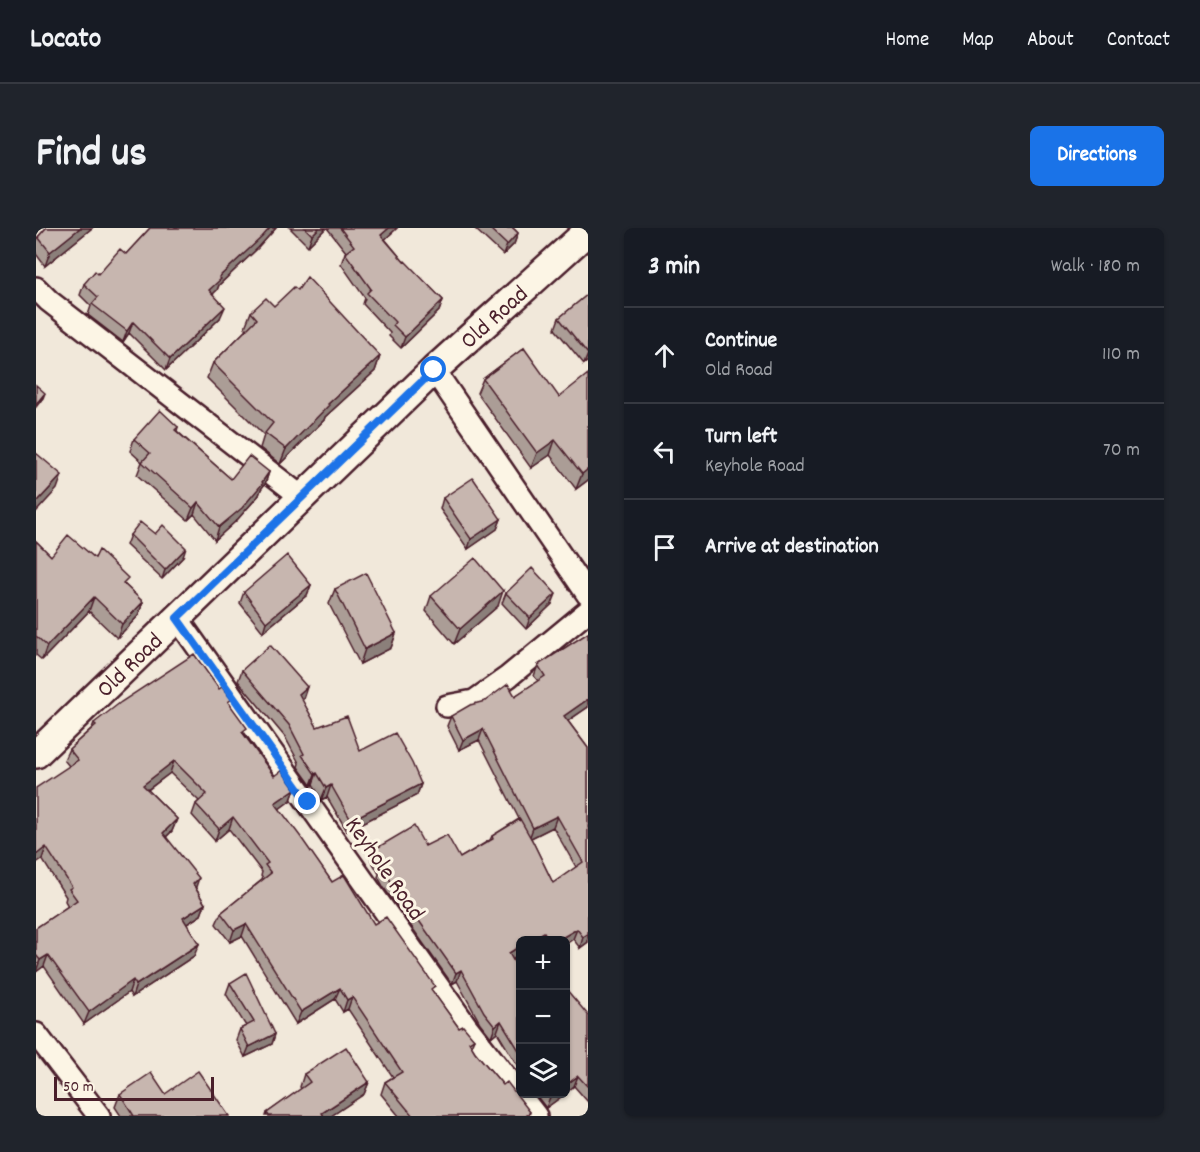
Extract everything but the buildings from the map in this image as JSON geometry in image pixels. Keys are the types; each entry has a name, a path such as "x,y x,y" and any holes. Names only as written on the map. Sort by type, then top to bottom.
{"street":[{"name":"Old Road","path":"36,754 434,370 588,231"},
{"path":"40,301 303,498"},
{"path":"434,370 588,595"},
{"path":"447,706 474,701 588,611"},
{"name":"Keyhole Road","path":"177,618 467,1027 536,1116"},
{"path":"36,1034 99,1116"}],"route":[{"path":"308,802 177,618 434,370"}]}
